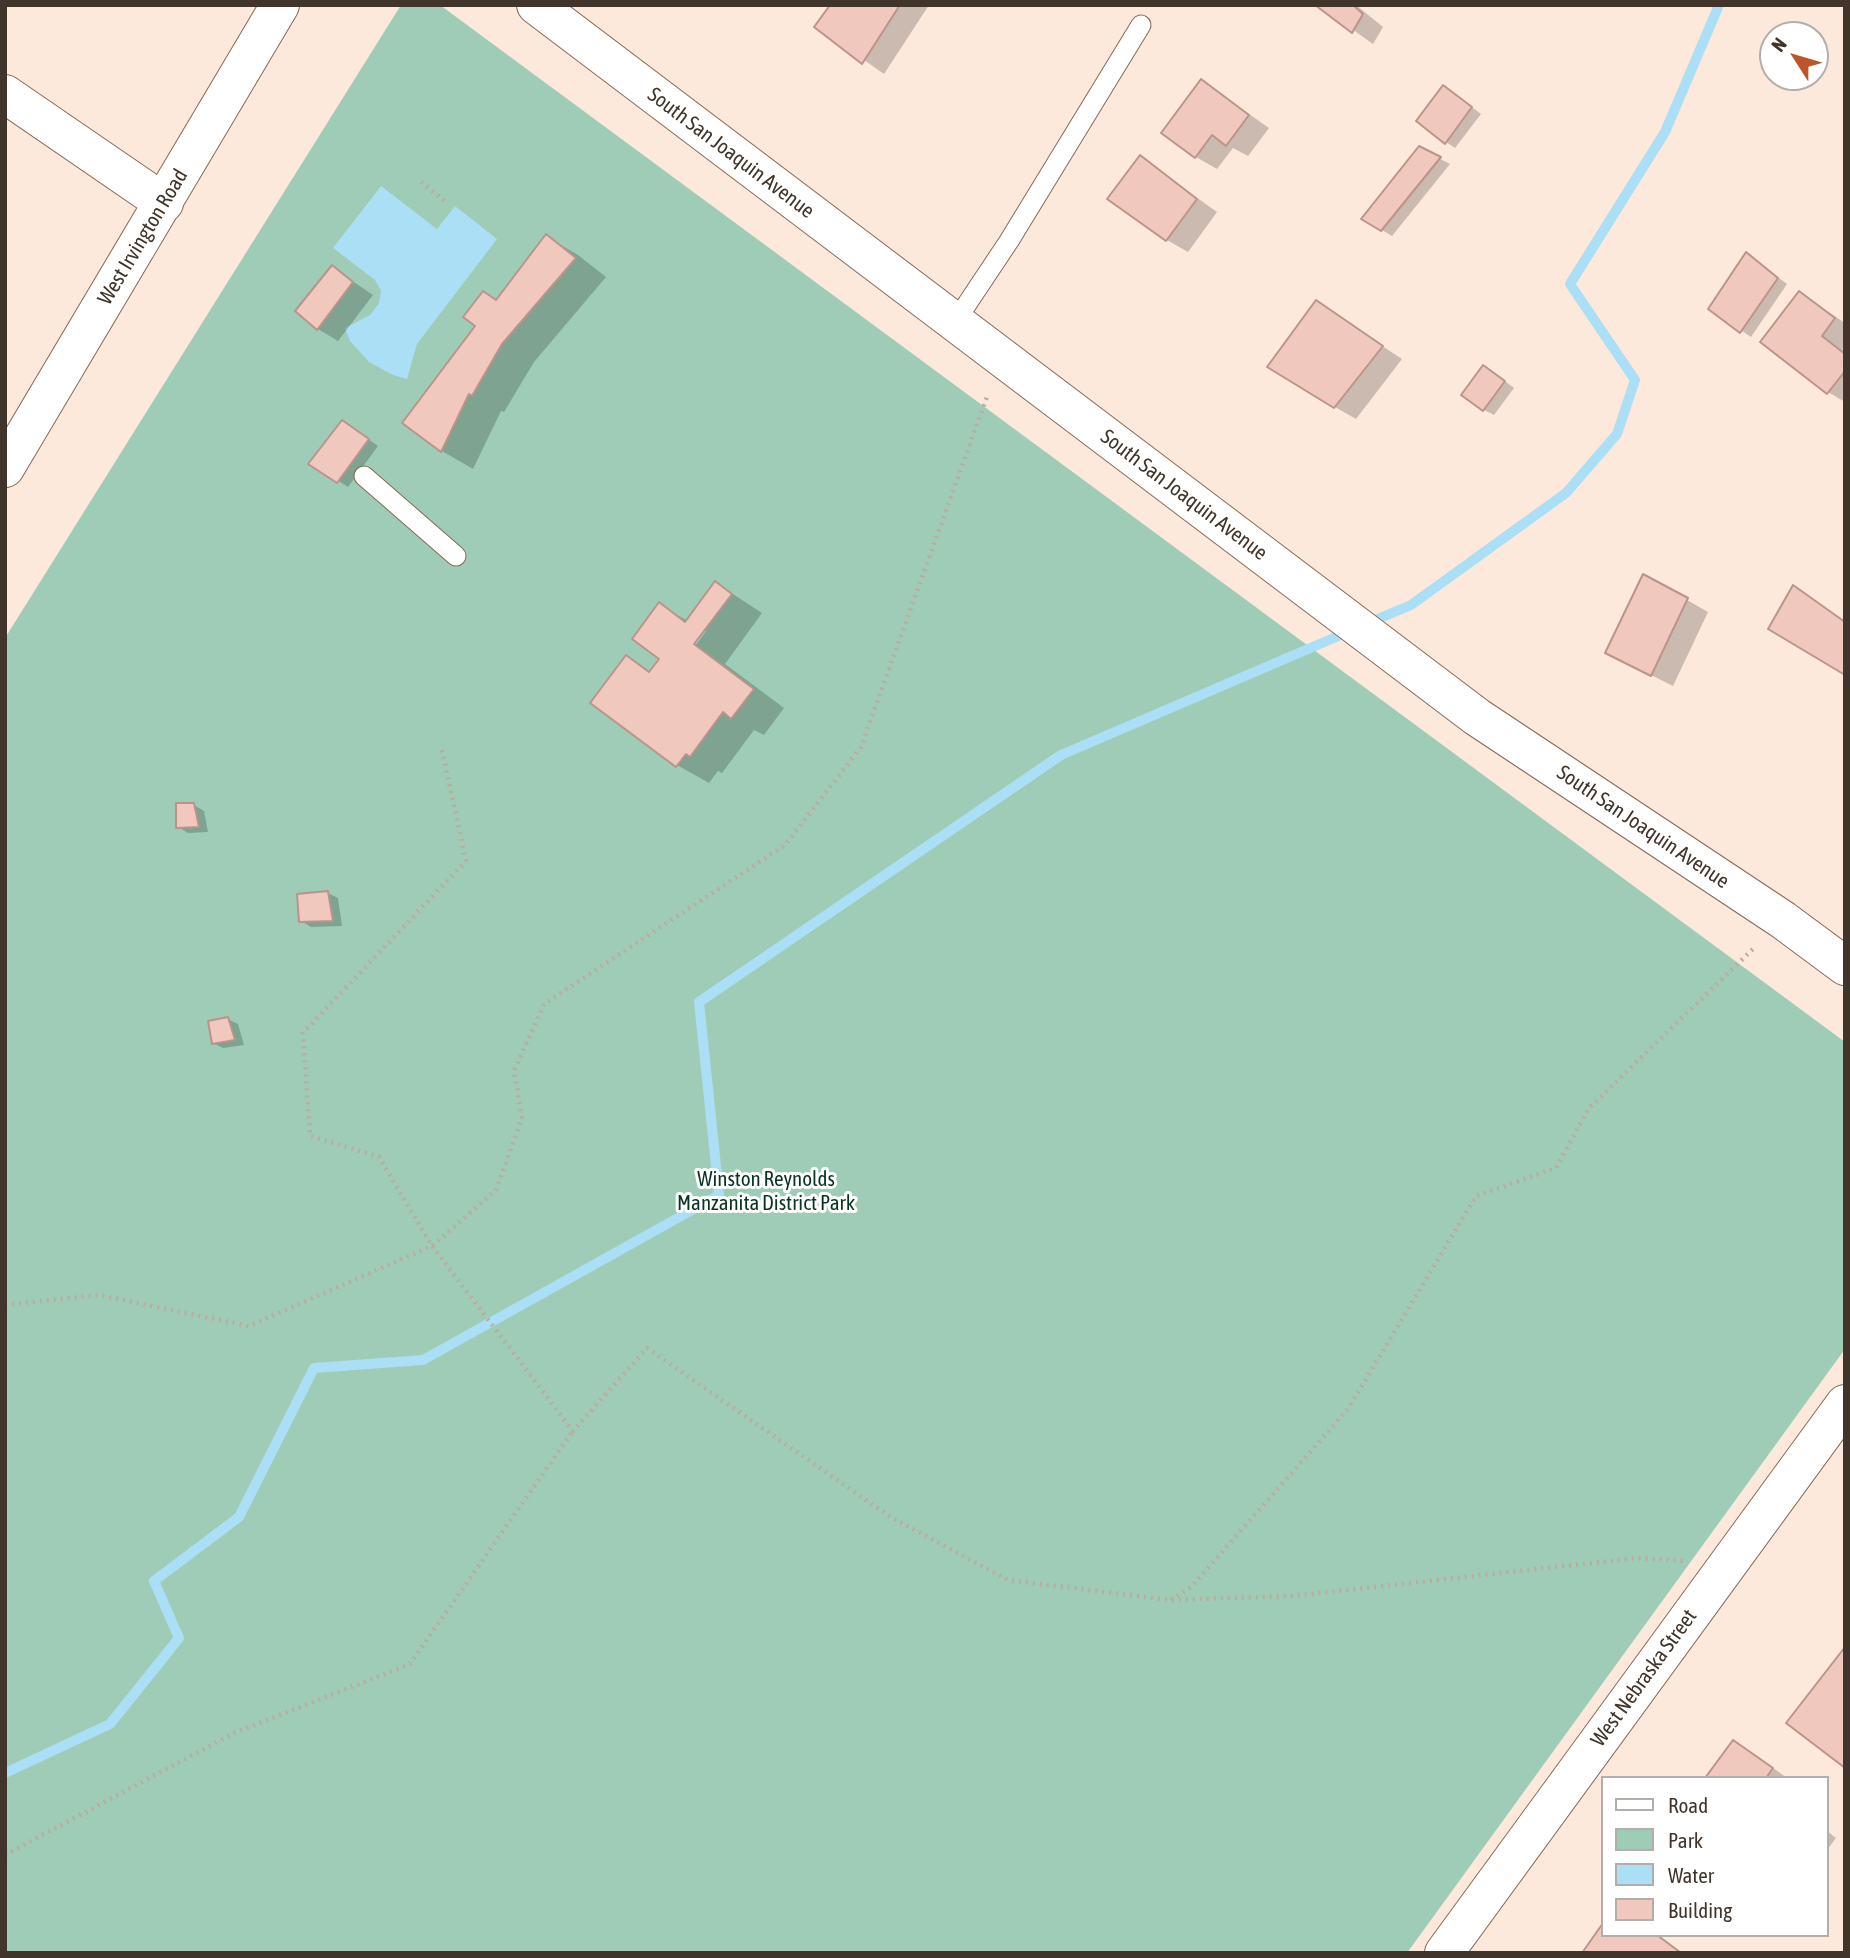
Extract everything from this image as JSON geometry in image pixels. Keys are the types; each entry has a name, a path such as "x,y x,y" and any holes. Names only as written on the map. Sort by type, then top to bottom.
{"street":[{"name":"West Irvington Road","path":"5,468 280,5"},
{"name":"South San Joaquin Avenue","path":"536,5 1477,717 1783,920 1845,966"},
{"path":"5,94 164,203"},
{"name":"West Nebraska Street","path":"1444,1953 1845,1404"}],"lane":[{"path":"955,322 1009,241 1141,24"},
{"path":"364,476 456,556"}],"path":[{"path":"421,182 446,202"},
{"path":"5,1305 99,1295 249,1326 432,1246 496,1190 522,1118 514,1071 544,1004 785,845 862,747 1002,357"},
{"path":"442,750 466,861 303,1033 310,1136 379,1157 432,1246 573,1431"},
{"path":"1170,1600 1191,1587 1348,1409 1476,1196 1556,1168 1589,1108 1783,920"},
{"path":"5,1855 234,1733 410,1664 573,1431 648,1348 889,1516 1008,1580 1170,1600 1292,1596 1637,1558 1727,1563"}],"green space":[{"name":"Winston Reynolds Manzanita District Park","path":"401,5 440,5 1845,1042 1845,1349 1407,1953 5,1953 5,638"}],"water":[{"path":"381,186 437,229 455,206 497,239 417,344 407,379 369,362 350,341 345,328 370,315 379,303 381,291 375,280 333,248"}],"building":[{"path":"830,5 900,5 862,64 814,27"},
{"path":"1315,5 1353,5 1363,14 1352,33"},
{"path":"1201,79 1249,115 1226,146 1212,135 1195,158 1161,133"},
{"path":"1443,85 1472,107 1445,144 1416,121"},
{"path":"1419,146 1441,157 1381,231 1361,219"},
{"path":"1140,155 1197,199 1166,241 1107,199"},
{"path":"546,234 576,258 502,344 472,396 469,394 441,452 402,423 475,326 463,317 483,291 496,300"},
{"path":"1746,252 1778,278 1740,333 1708,309"},
{"path":"332,265 353,282 317,330 295,311"},
{"path":"1799,291 1835,318 1822,336 1845,354 1845,371 1827,394 1760,342"},
{"path":"1316,300 1383,346 1334,408 1267,367"},
{"path":"1483,365 1505,381 1483,411 1461,395"},
{"path":"342,420 369,439 337,483 308,464"},
{"path":"1643,574 1688,598 1651,676 1605,653"},
{"path":"715,581 732,594 694,644 754,689 731,719 723,712 690,757 686,754 676,767 590,703 626,655 649,672 659,659 632,639 659,602 685,622"},
{"path":"1793,585 1845,622 1845,675 1768,629"},
{"path":"176,803 194,803 199,827 176,828"},
{"path":"328,891 333,921 299,922 297,894"},
{"path":"228,1017 235,1040 212,1044 208,1021"},
{"path":"1845,1647 1845,1768 1786,1723"},
{"path":"1733,1740 1773,1768 1767,1776 1706,1776"},
{"path":"1602,1924 1602,1937 1660,1937 1681,1953 1582,1953"}],"waterway":[{"path":"1368,623 1411,605 1566,493 1617,434 1635,380 1570,284 1665,132 1719,5"},
{"path":"5,1773 110,1724 179,1638 154,1581 239,1517 314,1368 423,1360 719,1195 699,1002 1061,755 1350,631"}]}
